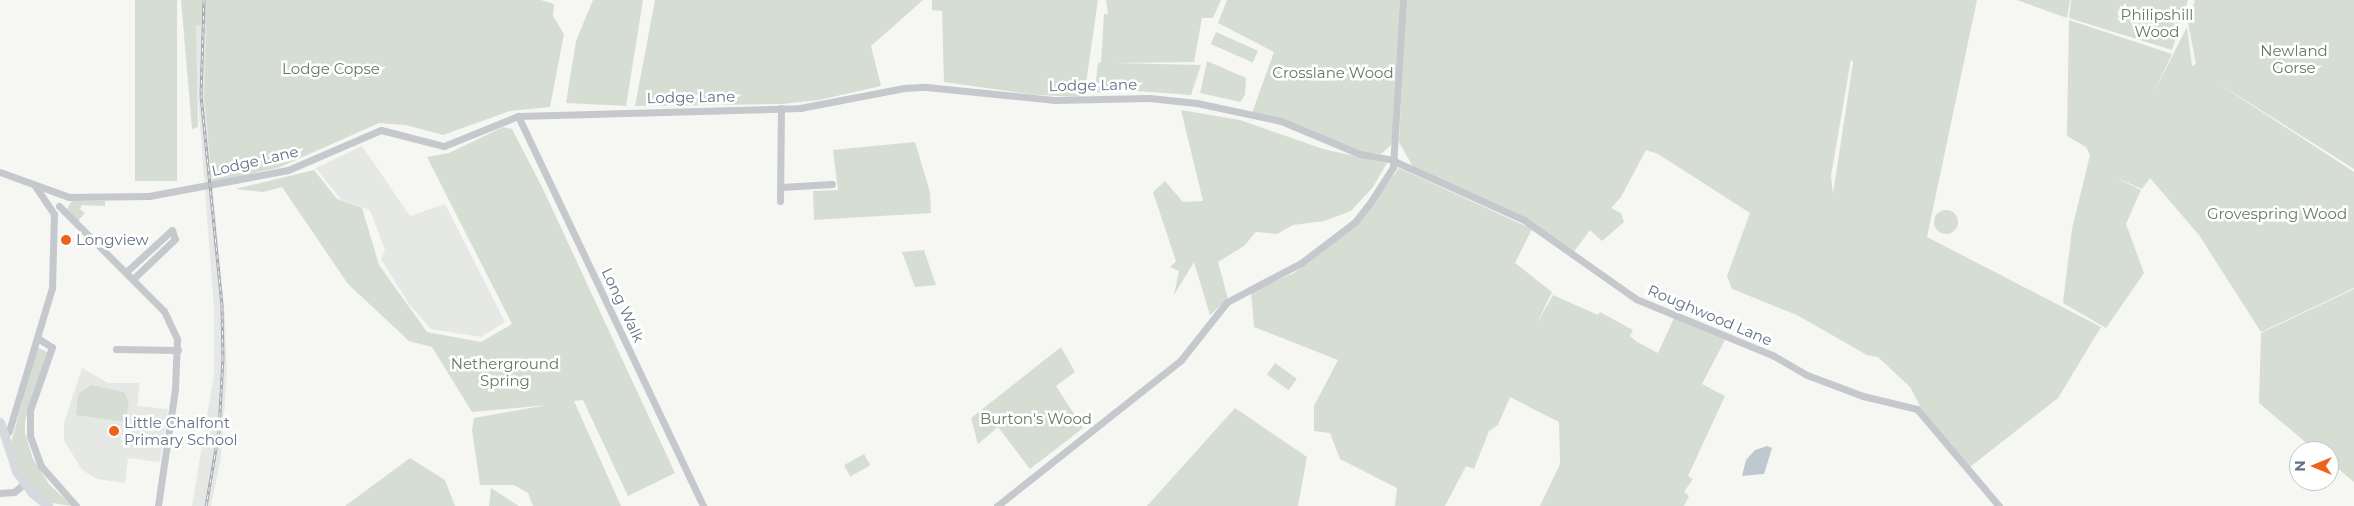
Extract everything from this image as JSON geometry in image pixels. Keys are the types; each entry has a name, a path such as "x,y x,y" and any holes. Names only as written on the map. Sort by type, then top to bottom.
{"main road":[{"path":"0,422 24,484 48,506"}],"street":[{"path":"997,506 1181,360 1227,302 1302,263 1355,222 1388,175 1394,160 1403,0"},
{"name":"Lodge Lane","path":"0,172 69,198 149,196 253,178 307,164 381,130 444,146 518,116 819,106 904,88 948,87 1056,100 1149,98 1281,121 1360,154 1394,160"},
{"path":"780,201 781,108"},
{"name":"Long Walk","path":"518,116 703,506"},
{"name":"Roughwood Lane","path":"1394,160 1524,220 1636,299 1774,356 1807,374 1863,396 1917,409 1999,506"},
{"path":"31,183 54,214"},
{"path":"781,187 832,184"},
{"path":"4,436 39,339 52,288 54,214 59,206 69,198"},
{"path":"59,206 133,279 172,324 178,350 158,506"},
{"path":"126,272 162,236 172,230 175,239 133,279"},
{"path":"162,236 169,244"},
{"path":"39,339 52,347 30,410 30,436 41,466 76,506"},
{"path":"116,349 178,350"},
{"path":"0,493 14,492 24,484"}],"shaded area":[{"path":"207,0 204,97 225,317 227,372 221,457 211,506 192,506 214,374 214,309 194,46 196,25"},
{"path":"362,146 410,216 445,204 505,322 481,337 431,329 409,304 381,259 385,250 370,210 341,200 316,168"},
{"name":"Little Chalfont Primary School","path":"82,368 108,383 140,383 137,406 168,409 160,462 128,458 125,483 97,479 82,470 64,440 64,423"},
{"path":"1767,446 1772,448 1764,474 1742,476 1746,460 1755,450"}],"green space":[{"path":"135,0 177,0 177,181 135,181"},
{"name":"Lodge Copse","path":"181,0 541,0 554,4 553,16 564,34 550,107 510,111 443,135 406,125 379,123 278,168 212,182 204,97 206,24 196,26 198,127 192,129"},
{"path":"593,0 643,0 626,106 566,103 576,41"},
{"path":"655,0 923,0 871,46 881,86 819,100 782,104 635,106"},
{"path":"932,0 1098,0 1084,97 1036,95 944,82 942,11 932,10"},
{"path":"1106,0 1221,0 1213,18 1202,18 1194,62 1114,63 1201,65 1191,95 1137,91 1098,93 1095,89 1098,63 1101,62 1104,14 1108,14"},
{"name":"Crosslane Wood","path":"1227,0 1400,0 1392,144 1381,154 1362,152 1252,113 1274,52 1218,23"},
{"path":"1406,0 1977,0 1927,237 2101,327 2058,398 1970,467 1924,413 1910,387 1878,357 1867,355 1797,315 1732,289 1727,276 1750,213 1658,154 1646,150 1621,197 1611,208 1621,213 1624,222 1602,241 1590,230 1573,253 1544,231 1413,167 1399,142","holes":["1851,59 1853,63 1833,194 1831,176"]},
{"path":"2017,0 2070,0 2067,18"},
{"name":"Philipshill Wood","path":"2071,0 2188,0 2172,50 2069,18"},
{"path":"2195,0 2354,0 2354,169 2210,78 2354,172 2354,288 2261,332 2199,235 2150,178 2142,189 2112,176 2141,190 2126,224 2144,273 2106,328 2063,303 2072,229 2090,155 2086,147 2067,136 2069,20 2172,54 2153,94 2187,27 2192,66 2196,64 2188,23"},
{"path":"1216,32 1258,51 1253,63 1211,44"},
{"path":"1207,61 1246,78 1245,95 1240,102 1200,93"},
{"path":"1181,110 1240,120 1323,149 1387,163 1373,187 1351,211 1324,221 1293,225 1277,234 1256,232 1244,246 1218,262 1228,299 1210,315 1194,262 1174,295 1179,271 1170,267 1176,261 1153,192 1165,181 1183,202 1203,201"},
{"name":"Netherground Spring","path":"503,127 512,129 543,189 675,473 628,496 583,400 574,401 621,506 533,506 528,493 514,485 480,485 472,430 474,418 547,405 472,412 432,347 409,341 348,284 282,187 263,192 235,189 314,170 337,199 362,208 379,265 427,332 481,342 512,324 427,157 449,153"},
{"path":"915,142 930,192 931,213 814,220 813,191 838,190 833,150"},
{"path":"1399,168 1532,229 1515,263 1552,292 1536,325 1553,295 1598,315 1600,312 1633,330 1630,336 1658,353 1674,318 1725,340 1702,384 1725,396 1688,476 1693,479 1684,492 1689,496 1684,506 1540,506 1560,464 1559,422 1510,397 1498,425 1489,431 1474,469 1466,466 1445,506 1395,506 1397,488 1340,459 1330,433 1314,431 1314,406 1338,360 1254,327 1251,292 1294,273 1356,224"},
{"path":"72,201 105,201 105,206 82,205 80,209 85,213 78,221 67,209"},
{"path":"1946,210 1955,213 1958,222 1955,231 1946,234 1937,231 1934,222 1937,213"},
{"path":"924,250 936,285 915,287 902,252"},
{"path":"2354,289 2354,482 2339,469 2339,441 2304,441 2259,403 2261,333"},
{"path":"37,347 47,352 25,421 25,433 33,459 49,484 72,506 44,502 23,479 10,447"},
{"name":"Burton's Wood","path":"1061,347 1075,372 1056,386 1083,428 1030,469 998,427 978,444 971,418"},
{"path":"1275,363 1297,379 1289,390 1267,374"},
{"path":"91,385 124,392 129,402 125,422 76,415 78,394"},
{"path":"1235,408 1307,457 1298,506 1147,506"},
{"path":"864,454 870,465 850,477 844,465"},
{"path":"410,458 445,480 455,506 345,506"},
{"path":"491,488 519,506 489,506"}],"railway":[{"path":"204,0 201,95 222,307 223,357 219,431 206,506"}],"place":[{"name":"Longview","path":"66,240"},
{"name":"Little Chalfont Primary School","path":"114,431"}],"park label":[{"name":"Newland Gorse","path":"2294,58"},
{"name":"Grovespring Wood","path":"2277,214"}]}
